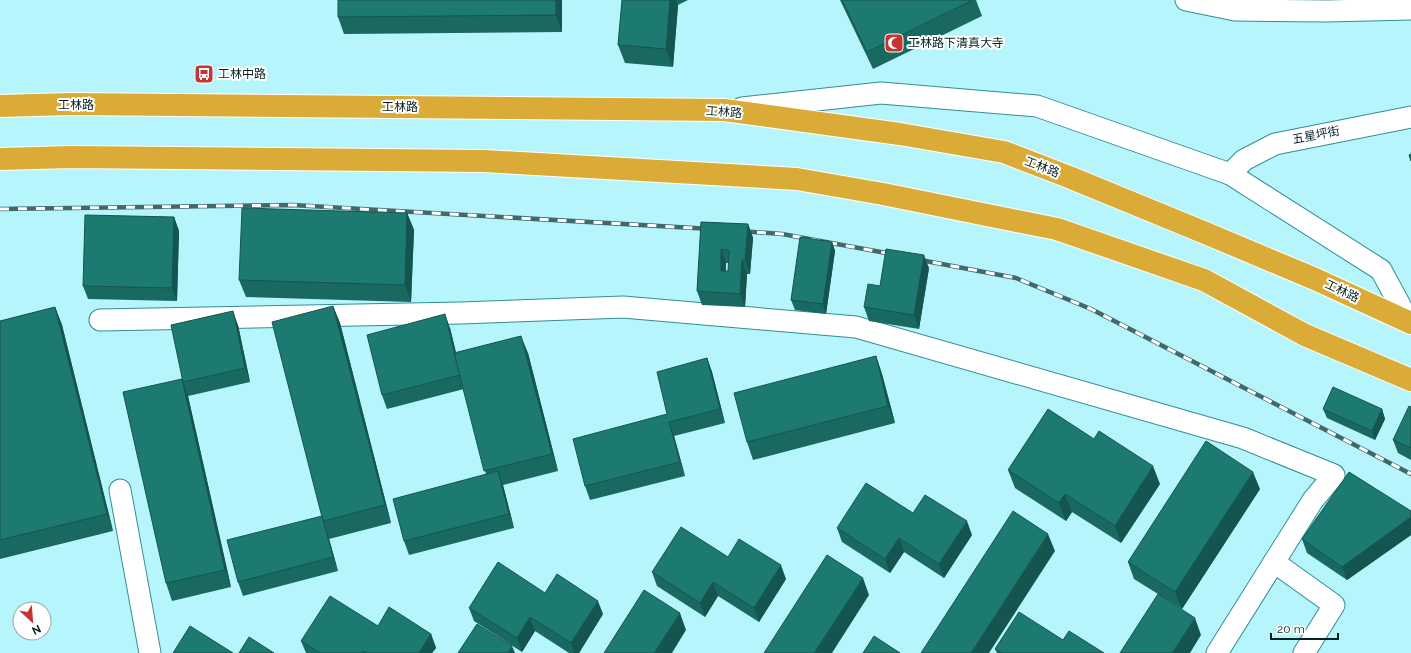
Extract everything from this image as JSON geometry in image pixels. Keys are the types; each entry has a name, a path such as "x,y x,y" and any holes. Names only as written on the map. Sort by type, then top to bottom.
{"highway":[{"name":"工林路","path":"0,106 71,104 724,110 900,134 1004,152 1203,232 1315,279 1410,322"},
{"path":"0,159 71,158 484,161 797,179 883,194 1057,229 1204,280 1305,335 1411,380"}],"street":[{"path":"1186,0 1327,11 1411,9"},
{"path":"724,110 881,93 1037,106 1230,174 1381,270 1410,322"},
{"name":"五星坪街","path":"1230,174 1244,160 1275,144 1411,117"},
{"path":"100,320 460,313 623,307 856,327 1243,438 1334,475 1313,500 1217,653"},
{"path":"120,490 150,653"},
{"path":"1274,562 1334,605 1304,653"}],"building":[{"path":"338,0 556,0 556,15 338,17"},
{"path":"622,0 670,0 666,49 618,45"},
{"path":"842,0 973,0 867,52"},
{"path":"242,208 407,213 405,285 239,280"},
{"path":"85,215 174,217 172,288 83,286"},
{"path":"701,222 748,224 745,260 742,260 740,294 697,291","holes":["721,249 729,250 728,271 721,271"]},
{"path":"800,237 832,242 823,304 791,300"},
{"path":"886,249 924,255 914,315 864,307 868,284 880,286"},
{"path":"333,306 385,505 323,521 272,322"},
{"path":"55,307 107,514 0,540 0,321"},
{"path":"233,311 245,368 183,382 171,325"},
{"path":"445,314 460,375 382,395 367,335"},
{"path":"521,336 552,454 484,471 454,353"},
{"path":"876,356 888,406 747,442 734,393"},
{"path":"707,358 720,409 669,422 680,462 585,486 573,439 667,414 657,372"},
{"path":"182,379 225,570 166,583 123,392"},
{"path":"1333,387 1382,409 1372,431 1323,409"},
{"path":"1409,406 1411,407 1411,448 1393,440"},
{"path":"1048,409 1094,439 1099,431 1153,466 1115,526 1065,494 1059,503 1008,470"},
{"path":"1206,441 1253,472 1175,592 1128,562"},
{"path":"498,471 509,514 404,541 393,499"},
{"path":"1349,472 1411,511 1411,517 1342,567 1302,539"},
{"path":"866,483 913,513 925,495 967,521 939,564 899,538 885,559 837,528"},
{"path":"1013,511 1048,534 971,653 921,653"},
{"path":"322,516 333,557 238,582 227,540"},
{"path":"681,527 728,557 739,539 781,565 754,608 713,582 700,603 652,572"},
{"path":"827,555 863,578 814,653 764,653"},
{"path":"498,562 545,593 557,574 598,601 571,643 530,617 517,638 469,608"},
{"path":"644,590 680,613 654,653 604,653"},
{"path":"1158,594 1195,618 1172,653 1120,653"},
{"path":"330,596 378,626 389,607 431,634 419,653 367,653 363,651 361,653 320,653 301,641"},
{"path":"1019,612 1063,640 1069,631 1104,653 1002,653 995,649"},
{"path":"477,624 512,646 508,653 458,653"},
{"path":"190,626 233,653 173,653"},
{"path":"874,636 900,653 863,653"},
{"path":"249,637 274,653 239,653"}],"railway":[{"path":"0,209 292,205 711,229"},
{"path":"739,231 782,234 897,255"},
{"path":"915,259 1016,278 1091,309 1411,474"}],"place":[{"name":"工林路下清真大寺","path":"894,43"},
{"name":"工林中路","path":"204,74"}]}
